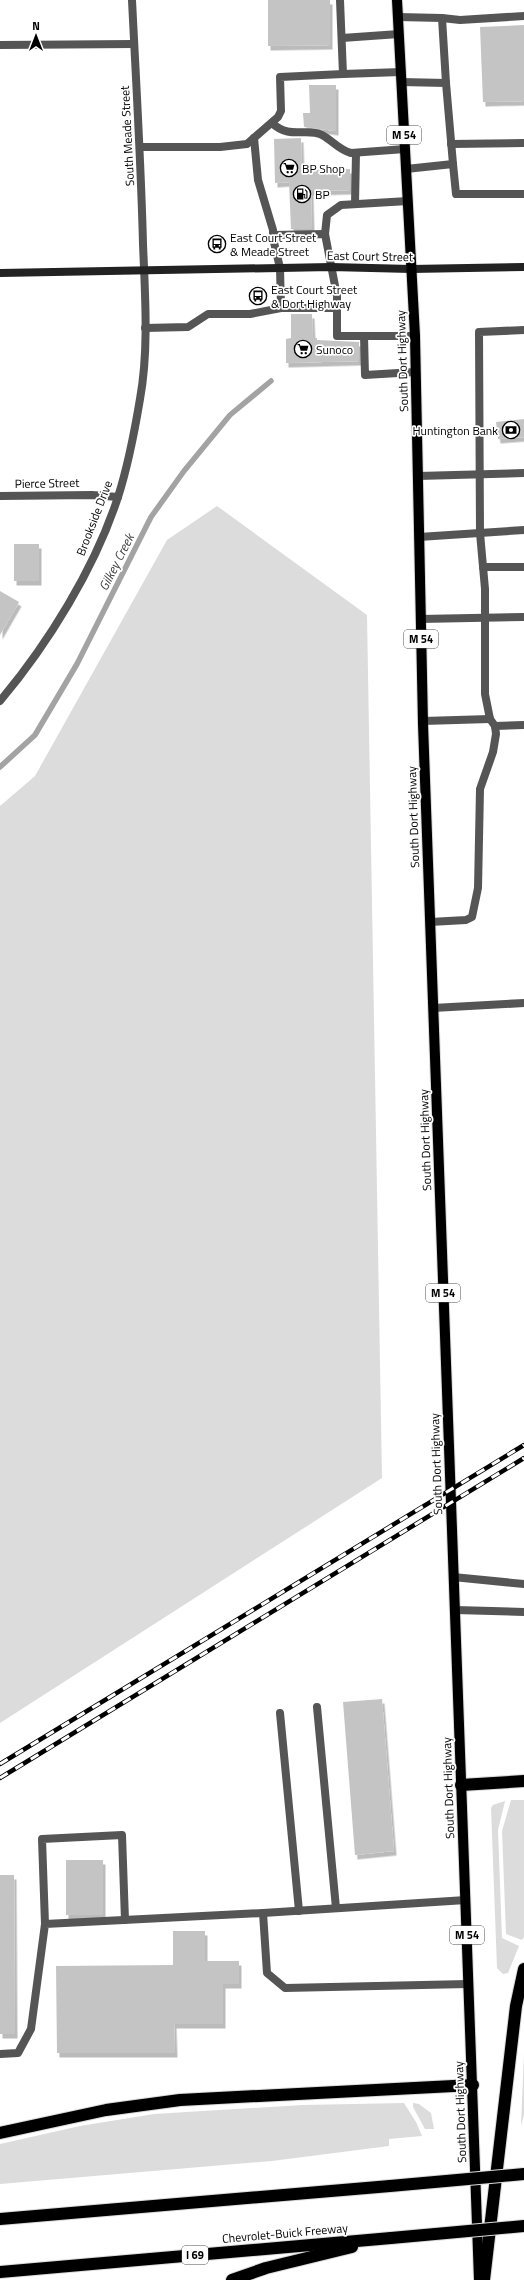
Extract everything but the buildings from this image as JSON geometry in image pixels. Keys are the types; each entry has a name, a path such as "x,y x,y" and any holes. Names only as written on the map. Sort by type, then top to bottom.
{"highway":[{"path":"462,1785 524,1781"},
{"path":"484,2280 516,2006 524,1969"},
{"path":"0,2133 85,2114 180,2100 473,2085"},
{"path":"0,2219 524,2174"},
{"name":"Chevrolet-Buick Freeway","path":"0,2272 524,2226"},
{"path":"232,2280 266,2268 390,2238"}],"main road":[{"name":"South Dort Highway","path":"397,0 415,336 422,721 480,2280"},
{"name":"East Court Street","path":"0,273 332,267 411,269 524,266"}],"street":[{"name":"South Meade Street","path":"132,0 140,147 144,271"},
{"path":"340,0 343,74"},
{"path":"398,17 460,20 524,16"},
{"path":"442,18 452,164 456,194 524,194"},
{"path":"342,38 399,34"},
{"path":"0,45 134,44"},
{"path":"140,147 241,146 254,138 278,118 281,111 280,77 343,74 401,77 446,83"},
{"path":"272,123 278,129 290,133 321,134 344,151 356,153 405,149"},
{"path":"254,138 258,180 273,235 280,268 281,308"},
{"path":"451,144 524,143"},
{"path":"355,204 356,153"},
{"path":"406,169 452,164"},
{"path":"408,201 341,205 327,215 325,234 332,267 337,308 338,336 415,336"},
{"path":"273,235 325,234"},
{"name":"Brookside Drive","path":"0,701 13,686 60,618 90,562 118,497 141,398 146,328 144,271"},
{"path":"146,328 188,327 208,314 250,314 281,308 337,308"},
{"path":"430,922 466,920 472,917 478,888 480,789 494,746 496,726 490,719 485,694 485,617 480,533 479,473 479,332 524,330"},
{"path":"364,336 365,375 415,372"},
{"path":"418,476 479,473 524,473"},
{"name":"Pierce Street","path":"0,496 92,495 118,497"},
{"path":"419,537 524,530"},
{"path":"483,567 524,567"},
{"path":"420,619 524,617"},
{"path":"422,721 490,719"},
{"path":"496,726 524,725"},
{"path":"433,1008 524,1003"},
{"path":"453,1577 524,1584"},
{"path":"455,1610 524,1612"},
{"path":"317,1707 336,1908"},
{"path":"280,1713 299,1911"},
{"path":"0,2054 18,2053 31,2029 44,1924 42,1839 122,1835 125,1920"},
{"path":"44,1924 263,1914 466,1900"},
{"path":"263,1914 267,1973 285,1988 468,1984"}],"shaded area":[{"path":"217,506 367,615 382,1478 0,1723 0,806 35,776 167,540"},
{"path":"511,1800 524,1800 524,1937 522,1940 506,1934 502,1831"},
{"path":"505,1801 498,1830 502,1938 519,1946 508,1973 503,1974 497,1968 491,1808 493,1805"},
{"path":"524,2054 524,2115 521,2126"},
{"path":"404,2103 416,2122 422,2136 389,2139 389,2146 272,2161 0,2184 0,2144 80,2126 154,2114 303,2105"},
{"path":"413,2103 419,2104 431,2113 434,2129 425,2129 413,2107"}],"waterway":[{"name":"Gilkey Creek","path":"0,767 35,735 77,664 151,517 184,471 230,415 271,381"}],"railway":[{"path":"0,1764 524,1445"},
{"path":"0,1778 524,1458"}],"place":[{"name":"BP Shop","path":"289,168"},
{"name":"BP","path":"302,194"},
{"name":"East Court Street & Meade Street","path":"217,244"},
{"name":"East Court Street & Dort Highway","path":"258,296"},
{"name":"Sunoco","path":"303,349"},
{"name":"Huntington Bank","path":"511,430"}]}
